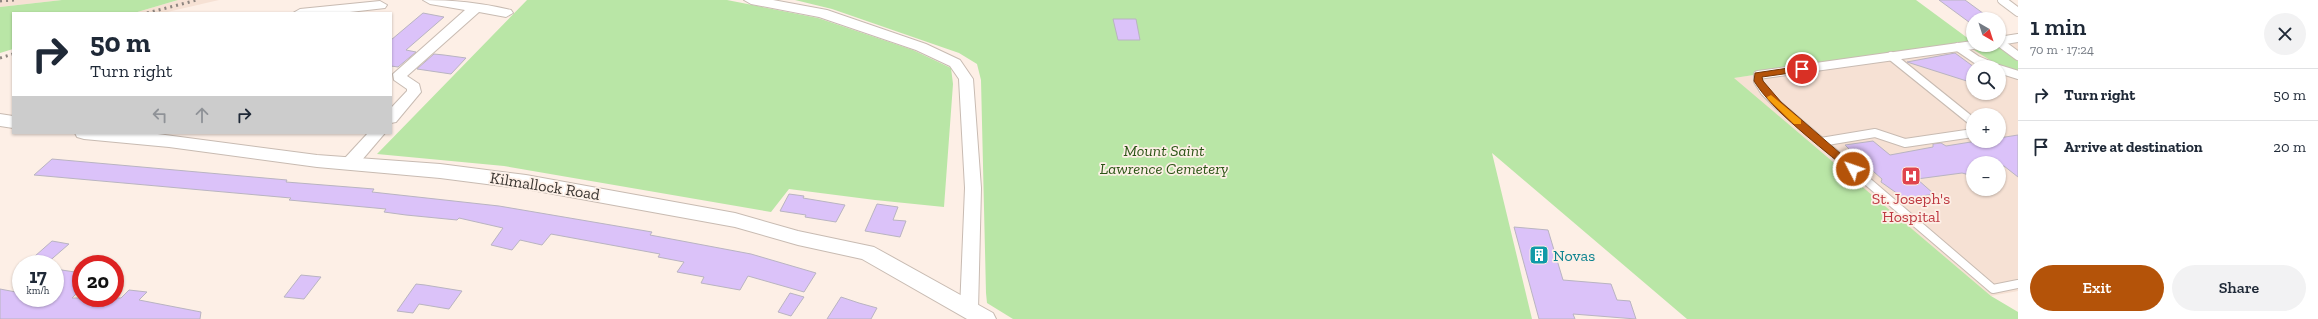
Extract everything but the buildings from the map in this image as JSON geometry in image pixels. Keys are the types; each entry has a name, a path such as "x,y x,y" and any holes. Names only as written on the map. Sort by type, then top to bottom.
{"street":[{"path":"430,0 506,13"},
{"path":"751,0 829,16 921,46 955,63 961,70 966,79 973,188 974,316"},
{"path":"310,12 380,5"},
{"path":"392,117 414,92 414,87 399,77 400,74 477,7"},
{"path":"0,120 12,122"},
{"name":"Kilmallock Road","path":"100,134 146,137 350,163 440,170 526,182 735,220 798,238 867,252 974,316"},
{"path":"350,163 376,134"}],"lane":[{"path":"2002,0 2018,12"},
{"path":"2006,40 2018,38"},
{"path":"1966,45 1758,75 1758,81 1765,92 1821,142 1993,289 2018,284"},
{"path":"1958,47 1977,60"},
{"path":"2006,47 2018,56"},
{"path":"1891,56 1966,116"},
{"path":"2006,71 2018,75"},
{"path":"1821,142 1875,133 1905,143 1966,135"}],"shaded area":[{"path":"0,0 62,0 0,7"},
{"path":"178,0 219,0 167,12 137,12"},
{"name":"St. Joseph's Hospital","path":"2018,35 2018,291 1991,296 1733,78 1966,43 1966,52 2006,52 2006,41"}],"green space":[{"path":"62,0 178,0 137,12 12,12 12,49 0,53 0,7"},
{"path":"527,0 727,0 818,18 913,50 951,68 953,84 944,207 789,189 771,212 504,166 377,154"},
{"name":"Mount Saint Lawrence Cemetery","path":"795,0 1916,0 1966,37 1966,43 1734,78 1991,296 2018,312 2018,319 1687,319 1492,153 1532,319 1013,319 987,303 981,80 977,64 959,53 832,9"},
{"path":"1977,52 2006,52 2018,61 2018,72 2006,67 2006,60 1990,60"}],"railway":[{"path":"0,1 14,0"},
{"path":"151,12 197,0"},
{"path":"0,58 12,54"}],"slow traffic":[{"path":"1771,97 1797,122"}],"place":[{"name":"St. Joseph's Hospital","path":"1911,176"},
{"name":"Novas","path":"1539,255"}],"route":[{"path":"1802,69 1758,75 1758,81 1765,92 1804,128 1853,169"}]}
